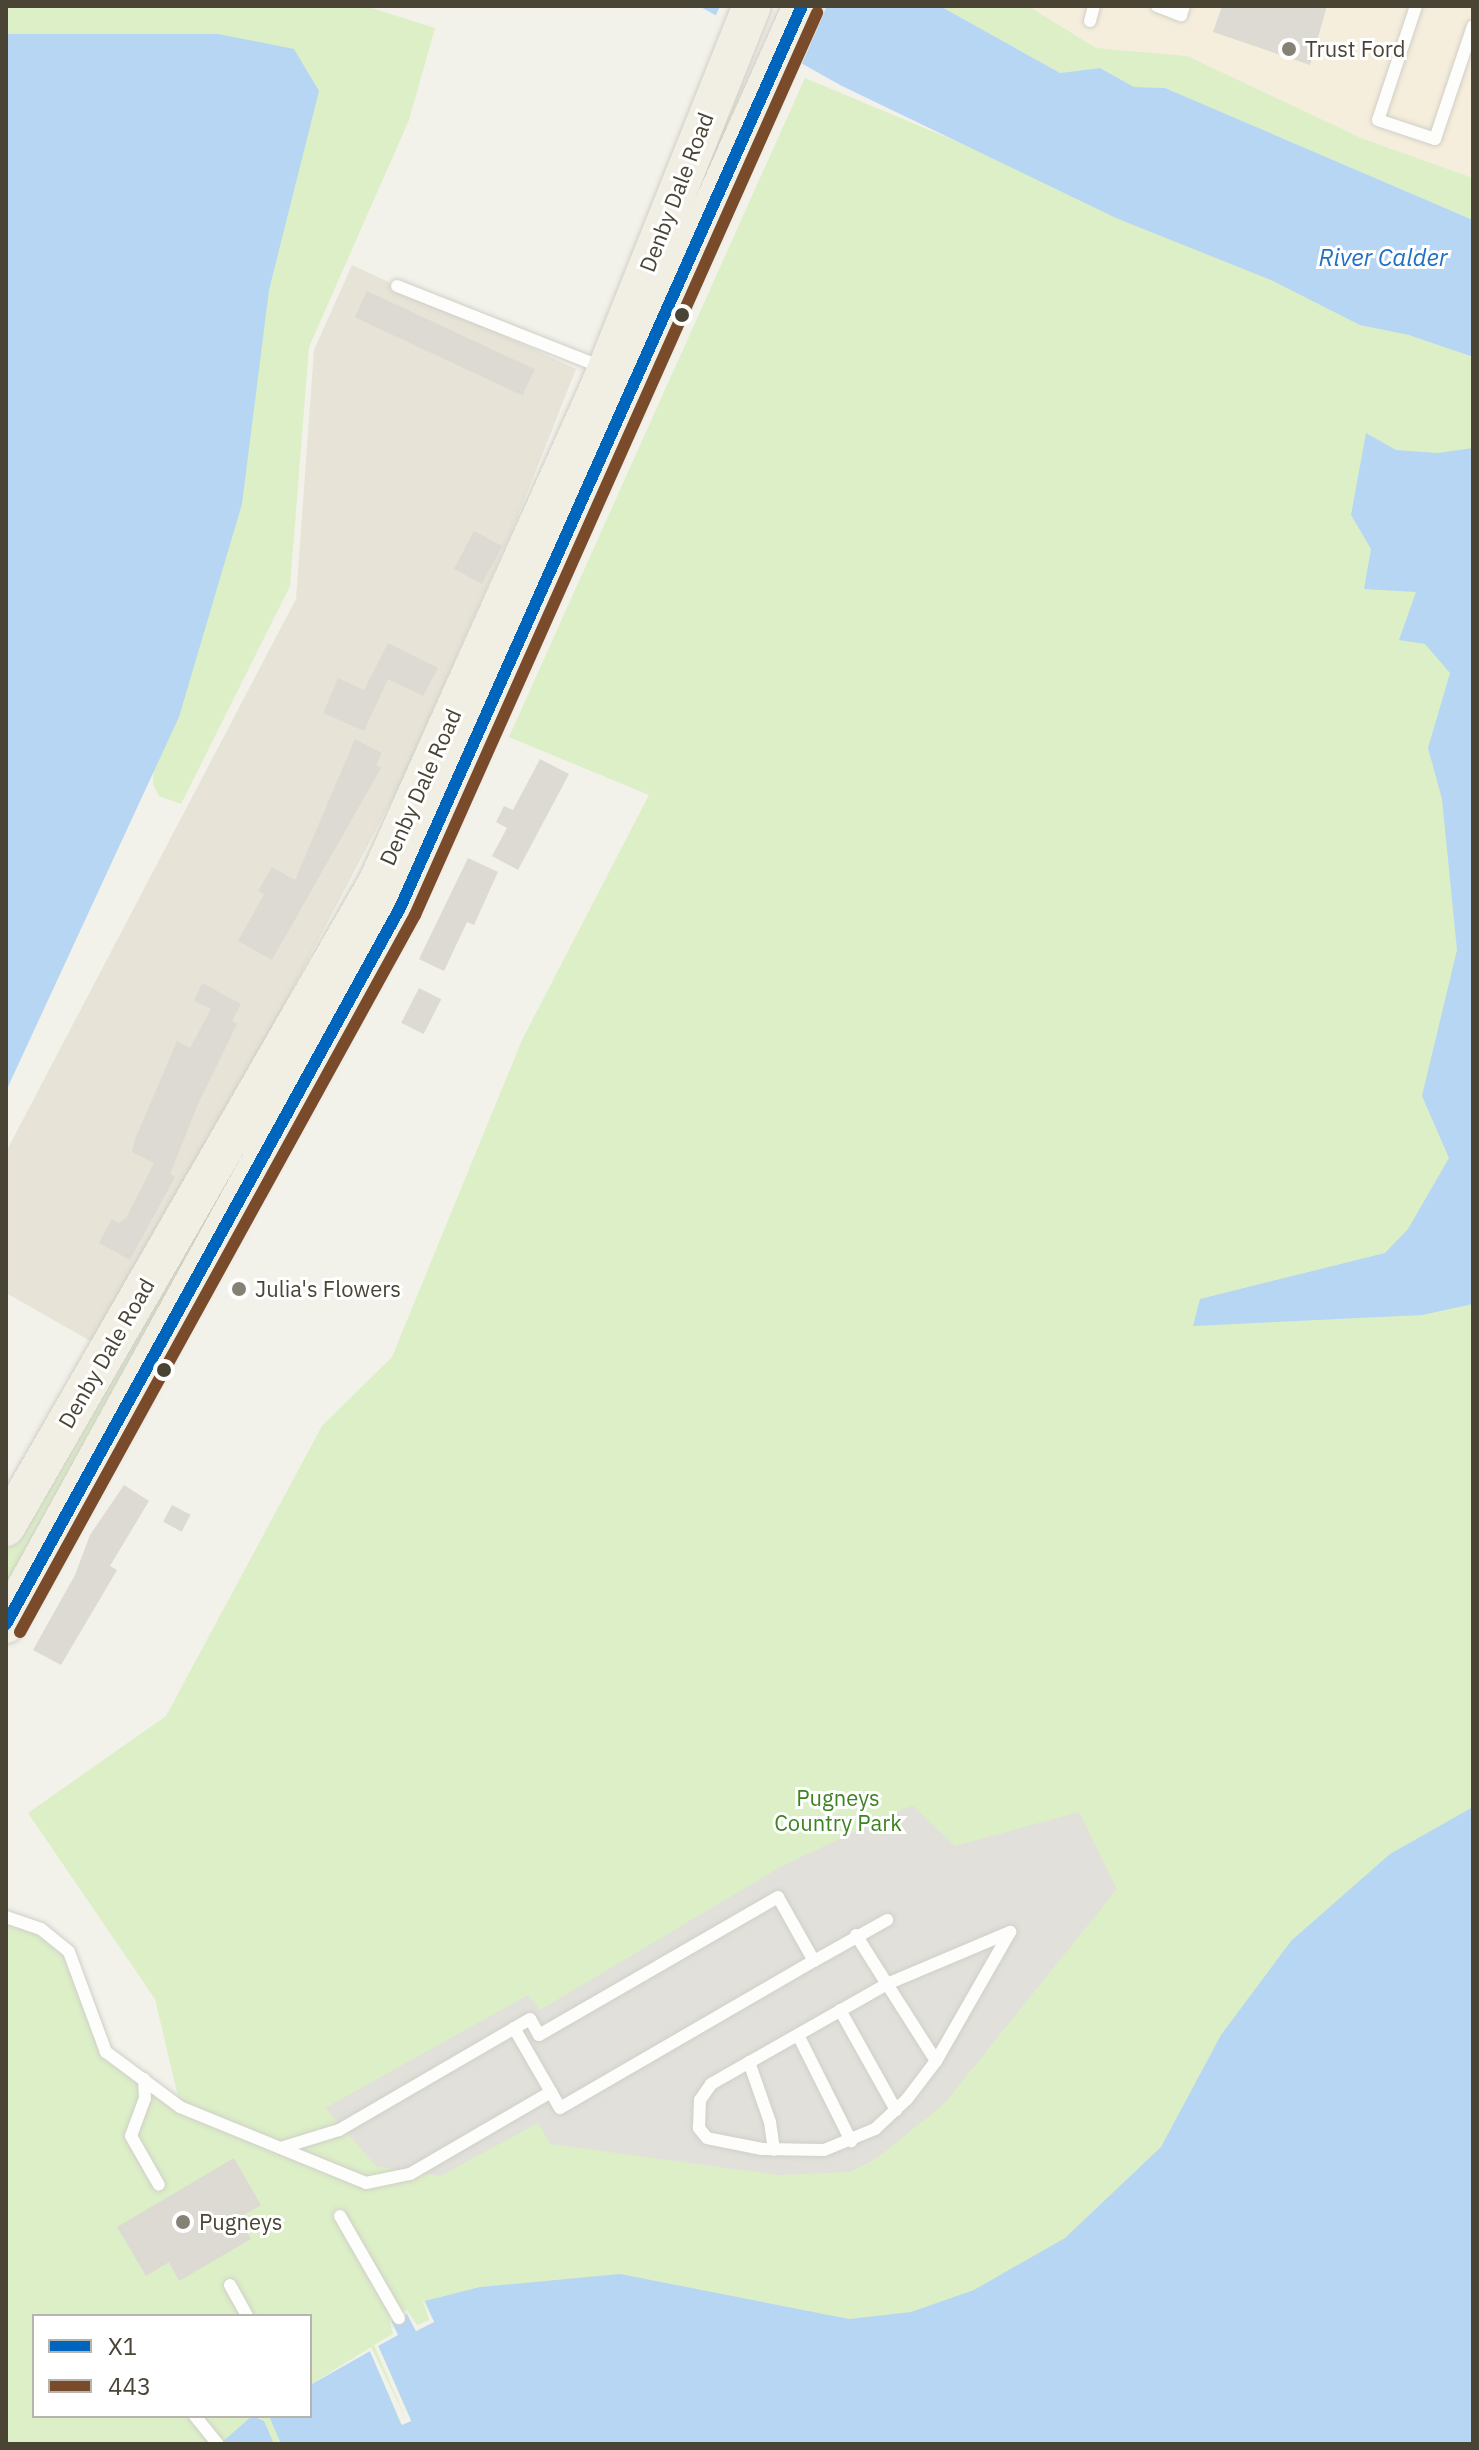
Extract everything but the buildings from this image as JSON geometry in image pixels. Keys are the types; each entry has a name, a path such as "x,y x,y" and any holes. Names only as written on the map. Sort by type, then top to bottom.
{"main road":[{"name":"Denby Dale Road","path":"6,1624 400,908 802,6"},
{"name":"Denby Dale Road","path":"6,1527 378,881 607,369 745,23"}],"lane":[{"path":"1090,21 1094,6"},
{"path":"1157,6 1181,15 1184,6"},
{"path":"1416,6 1378,120 1435,139 1473,28"},
{"path":"397,286 607,369"},
{"path":"281,2148 339,2130 530,2019 539,2035 778,1897 814,1961"},
{"path":"7,1918 41,1929 69,1952 106,2052 180,2107 366,2183 410,2174 551,2092"},
{"path":"514,2028 560,2108 856,1935 887,1920"},
{"path":"1010,1932 936,2061 896,2110 851,2141 824,2150 774,2150 707,2138 699,2128 700,2100 711,2084 840,2010 887,1984 1010,1932"},
{"path":"856,1935 936,2061"},
{"path":"840,2010 896,2110"},
{"path":"798,2035 851,2141"},
{"path":"749,2062 770,2122 774,2150"},
{"path":"144,2079 145,2098 131,2136 159,2185"},
{"path":"340,2216 399,2318"},
{"path":"230,2285 246,2314"},
{"path":"197,2418 218,2444"}],"shaded area":[{"path":"1028,6 1473,6 1473,178 1361,138 1187,56 1096,48"},
{"path":"352,265 576,369 516,521 400,784 217,1133 94,1343 6,1293 6,1152 296,599 314,350"},
{"name":"Pugneys Country Park","path":"912,1805 955,1846 1079,1812 1117,1889 944,2104 877,2158 850,2172 778,2175 550,2144 538,2123 440,2176 376,2166 325,2108 528,1995 540,2010 782,1866"}],"green space":[{"path":"6,6 365,6 435,28 409,120 309,347 290,586 181,804 159,796 153,784 154,764 6,39"},
{"path":"940,6 1028,6 1096,48 1187,56 1361,138 1473,178 1473,220 1165,88 1134,87 1100,68 1060,73"},
{"name":"Pugneys Country Park","path":"805,78 1473,358 1473,2444 6,2444 6,1918 41,1929 69,1952 106,2052 180,2105 155,1999 28,1813 166,1716 322,1426 392,1357 522,1040 649,795 509,737"},
{"path":"202,1237 6,1593 6,1552 185,1254"}],"water":[{"name":"River Calder","path":"699,6 940,6 1060,73 1100,68 1134,87 1165,88 1473,220 1473,357 1409,335 1360,325 1271,280 1116,218 842,86"},
{"path":"6,34 218,34 294,49 319,91 269,290 242,504 179,717 6,1091"},
{"path":"1366,433 1396,450 1438,453 1473,448 1473,1304 1422,1315 1193,1326 1200,1299 1385,1253 1408,1229 1449,1158 1422,1096 1457,950 1442,799 1428,748 1450,673 1425,644 1399,640 1416,592 1364,589 1371,549 1351,515"},
{"path":"1473,1807 1473,2444 281,2444 270,2418 312,2418 312,2384 370,2351 401,2424 411,2420 378,2345 398,2335 391,2321 407,2314 416,2331 434,2322 425,2301 480,2287 620,2274 849,2319 911,2312 974,2290 1065,2238 1161,2147 1221,2035 1291,1941 1390,1854"},
{"path":"250,2418 257,2418 264,2421 274,2444 220,2444"}],"pier":[{"path":"720,6 827,6 801,66 714,19"},
{"path":"422,2298 434,2322 416,2331 407,2314 391,2321 398,2335 378,2346 411,2421 402,2425 370,2351 312,2384 371,2347 406,2419 374,2345 393,2334 389,2317 407,2310 417,2325 429,2320"}],"transit line":[{"name":"X1","path":"6,1624 400,908 802,6"},
{"name":"443","path":"20,1632 415,915 817,13"}],"place":[{"name":"Trust Ford","path":"1289,49"},
{"name":"Julia's Flowers","path":"239,1289"},
{"name":"Pugneys","path":"183,2222"}]}
